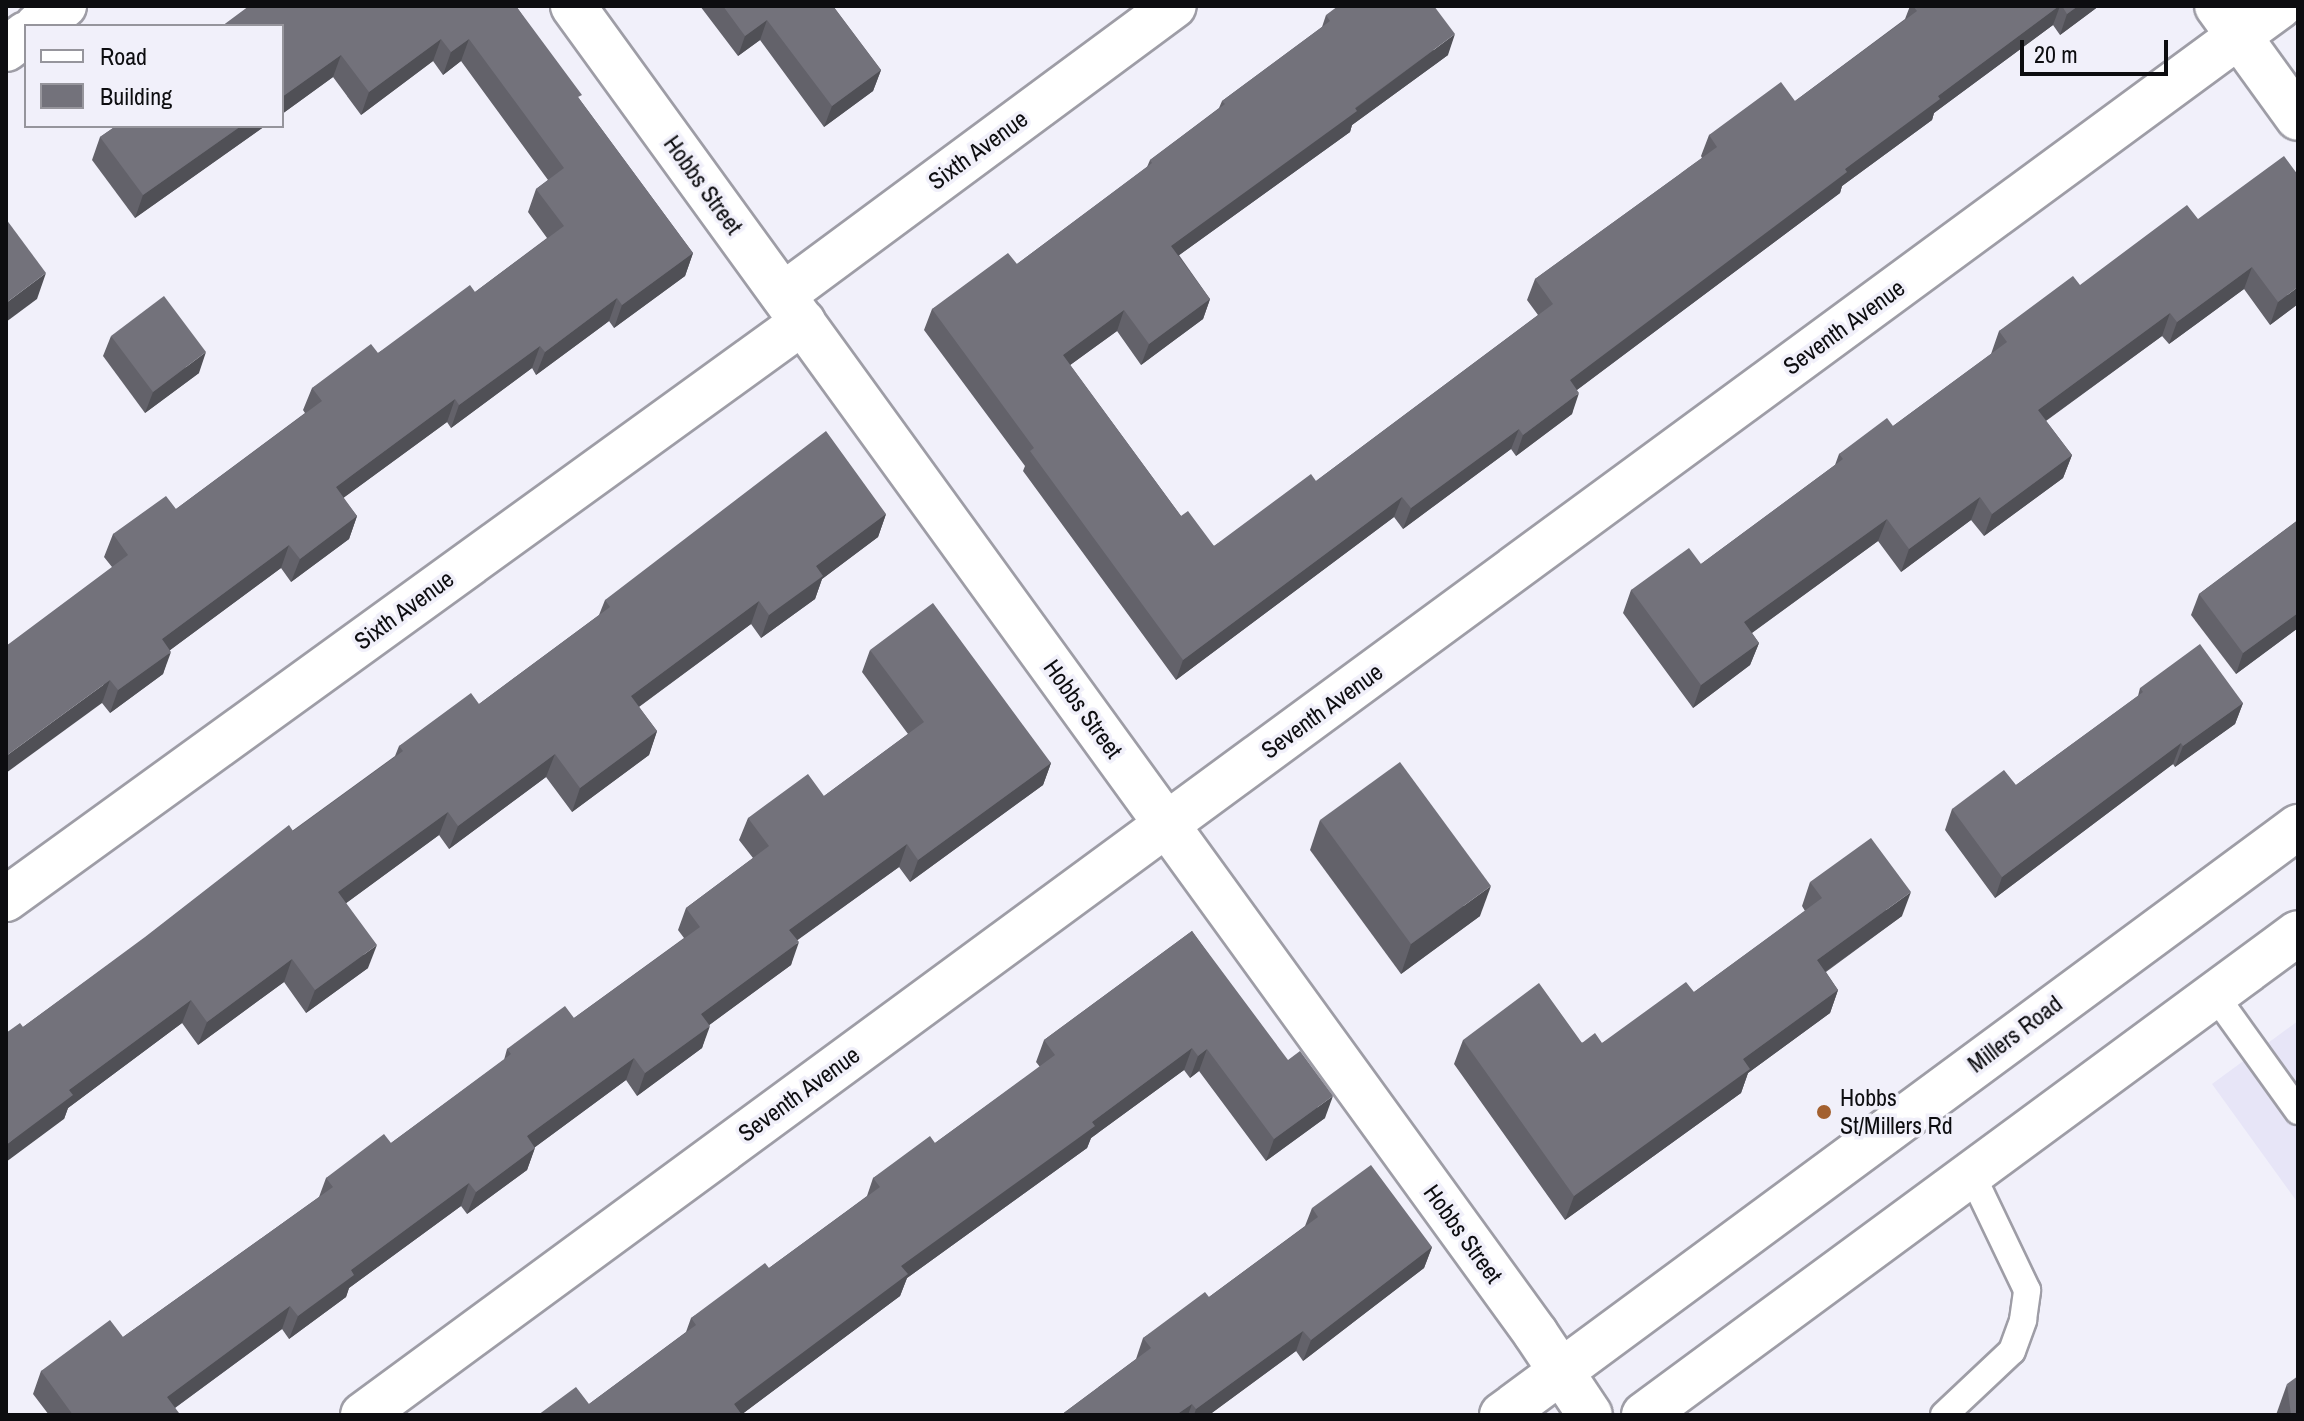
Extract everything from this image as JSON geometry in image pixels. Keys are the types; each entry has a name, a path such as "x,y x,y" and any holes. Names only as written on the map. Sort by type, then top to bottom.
{"street":[{"path":"40,24 64,6"},
{"name":"Hobbs Street","path":"573,6 1167,824 1590,1415"},
{"name":"Sixth Avenue","path":"6,899 793,308 1174,6"},
{"name":"Seventh Avenue","path":"363,1415 1167,824 2227,21 2280,6"},
{"path":"2227,21 2298,118"},
{"path":"6,49 24,36"},
{"name":"Millers Road","path":"1502,1415 2298,827"},
{"path":"1644,1415 2298,933"}],"lane":[{"path":"2214,994 2298,1111"},
{"path":"1944,1415 2012,1351 2023,1320 2027,1290 2015,1259 1972,1175"}],"shaded area":[{"path":"2298,1021 2298,1203 2212,1084"}],"building":[{"path":"249,6 516,6 582,95 578,97 693,253 622,305 617,298 545,352 540,346 459,405 455,399 336,487 357,516 300,559 289,545 162,639 171,652 118,690 110,680 6,756 6,646 128,555 113,534 166,496 176,509 322,401 312,388 371,344 378,353 470,285 475,292 564,226 536,189 564,168 469,39 451,52 441,39 369,92 341,55 284,96 284,24 225,24"},
{"path":"723,6 833,6 881,70 832,106 767,20 745,36"},
{"path":"1338,6 1434,6 1455,34 1355,108 1357,111 1171,246 1210,299 1149,344 1124,310 1063,355 1181,516 1188,511 1214,546 1311,474 1316,481 1553,304 1535,279 1717,147 1709,135 1781,82 1795,101 1917,11 1913,6 2059,6 1938,96 1940,99 1845,169 1847,172 1570,380 1579,393 1523,435 1519,429 1411,508 1402,497 1183,660 1030,451 1034,448 932,309 1008,253 1017,264 1152,163 1150,160 1225,104 1222,101 1330,21 1326,15"},
{"path":"2062,6 2078,6 2067,14"},
{"path":"113,128 238,128 143,195 100,137"},
{"path":"2284,156 2298,175 2298,287 2278,302 2252,267 2177,322 2170,313 2038,410 2072,455 1992,514 1980,497 1909,549 1887,519 1744,622 1759,643 1701,685 1631,590 1689,548 1701,564 1843,459 1839,454 1887,418 1893,426 2007,342 1999,331 2073,276 2080,285 2187,205 2198,219"},
{"path":"6,219 46,273 6,303"},
{"path":"164,296 206,352 153,392 111,336"},
{"path":"826,431 886,514 816,566 823,576 769,615 759,601 631,696 657,731 580,788 555,754 458,826 448,812 338,892 377,945 315,990 292,959 207,1022 191,1000 69,1090 73,1095 6,1145 6,1033 20,1023 23,1027 289,825 293,831 403,751 399,746 471,693 479,704 610,607 605,600"},
{"path":"2298,520 2298,613 2243,653 2199,594"},
{"path":"933,603 1051,763 918,860 907,844 789,930 799,942 701,1014 710,1026 645,1073 634,1058 527,1136 535,1148 476,1192 469,1183 351,1270 354,1275 298,1316 290,1306 167,1397 179,1413 176,1415 73,1415 41,1371 110,1320 123,1337 333,1187 326,1178 384,1134 391,1143 511,1054 507,1049 565,1006 574,1018 700,927 686,908 769,846 748,818 808,774 824,796 924,722 870,650"},
{"path":"2200,644 2243,703 2183,746 2181,743 2002,877 1952,809 2004,770 2016,785 2143,692 2140,688"},
{"path":"1400,762 1491,886 1411,944 1320,820"},
{"path":"1871,838 1911,892 1817,960 1838,990 1743,1059 1750,1069 1574,1196 1463,1040 1539,983 1582,1043 1595,1033 1602,1043 1686,982 1694,992 1822,898 1810,882"},
{"path":"1192,931 1288,1060 1300,1051 1333,1096 1274,1139 1207,1049 1198,1056 1192,1048 1092,1122 1095,1126 901,1266 908,1274 734,1404 742,1415 538,1415 576,1387 589,1404 696,1325 691,1318 765,1263 769,1268 880,1187 873,1178 930,1136 935,1143 1055,1055 1044,1040"},
{"path":"1371,1165 1432,1247 1311,1340 1303,1331 1196,1409 1192,1404 1176,1415 1061,1415 1151,1348 1143,1338 1205,1292 1209,1297 1318,1217 1312,1208"},
{"path":"2298,1376 2298,1415 2291,1415 2287,1384"}],"place":[{"name":"Hobbs St/Millers Rd","path":"1824,1112"}]}
